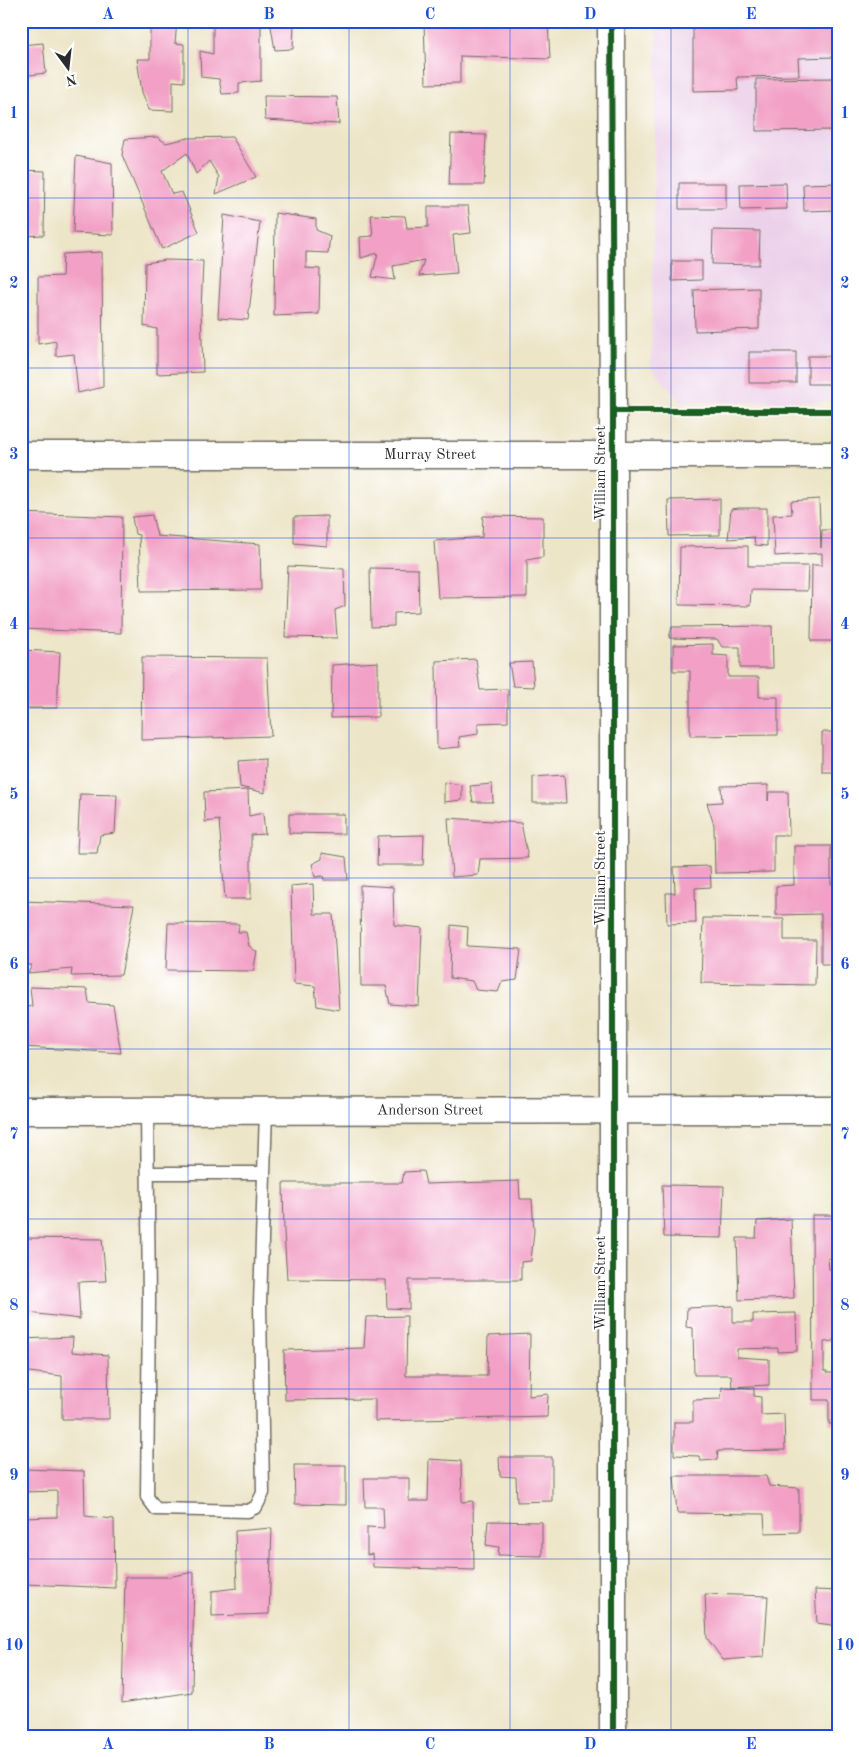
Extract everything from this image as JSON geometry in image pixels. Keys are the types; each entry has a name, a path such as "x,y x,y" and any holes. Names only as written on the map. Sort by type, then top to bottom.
{"street":[{"name":"William Street","path":"611,21 613,1736"},
{"name":"Murray Street","path":"21,455 838,454"},
{"name":"Anderson Street","path":"21,1111 838,1110"}],"lane":[{"path":"148,1111 149,1311 147,1497 156,1509 248,1511 256,1506 262,1493 260,1304 266,1110"},
{"path":"148,1173 263,1173"}],"shaded area":[{"path":"657,21 838,21 838,402 681,402 651,367"}],"building":[{"path":"150,21 177,21 175,43 184,44 184,82 173,81 173,111 149,110 142,92 137,59 150,59"},
{"path":"213,21 261,21 261,81 239,83 239,93 222,94 219,79 201,77 200,51 213,54"},
{"path":"270,21 294,21 293,49 275,50"},
{"path":"424,21 548,21 550,59 460,56 460,83 426,84"},
{"path":"693,21 836,21 836,57 798,58 799,76 737,77 738,90 693,91"},
{"path":"43,43 46,73 21,76 21,45"},
{"path":"838,78 838,130 756,131 756,79"},
{"path":"264,96 337,97 339,124 265,120"},
{"path":"451,134 486,135 484,185 449,185"},
{"path":"157,137 166,143 188,138 232,137 256,177 216,194 219,177 209,161 196,174 187,153 162,171 172,194 182,192 199,232 162,249 122,155 125,139"},
{"path":"76,156 112,163 113,235 73,233"},
{"path":"21,170 45,171 44,235 24,236 24,268 21,268"},
{"path":"679,183 726,183 726,209 679,209"},
{"path":"786,183 787,209 741,210 740,184"},
{"path":"838,183 838,210 804,211 803,184"},
{"path":"428,206 468,206 471,233 453,235 457,273 419,276 424,260 393,266 395,280 372,277 378,253 361,258 360,237 373,236 371,215 405,216 407,228 428,227"},
{"path":"275,213 316,219 316,230 330,236 328,253 306,252 306,268 320,269 319,314 274,316"},
{"path":"224,215 260,222 248,320 218,318"},
{"path":"713,230 760,231 759,265 712,264"},
{"path":"102,252 103,387 78,393 74,354 56,356 56,341 38,344 38,277 62,276 63,254"},
{"path":"166,260 203,261 201,310 203,372 157,374 157,329 144,326 145,263"},
{"path":"672,261 702,261 702,280 672,281"},
{"path":"759,288 759,329 695,331 694,290"},
{"path":"749,352 796,352 796,383 749,383"},
{"path":"808,356 838,356 838,384 808,384"},
{"path":"720,499 720,535 669,536 668,500"},
{"path":"819,499 821,548 822,530 838,530 838,641 811,641 812,565 822,565 822,553 775,556 773,515 792,514 791,501"},
{"path":"767,508 767,546 755,545 754,537 728,539 731,509"},
{"path":"21,513 122,517 121,633 21,629"},
{"path":"152,515 157,536 260,544 261,590 141,591 139,535 135,534 132,517"},
{"path":"327,516 327,546 294,543 294,517"},
{"path":"483,516 543,517 543,557 527,560 527,597 438,598 434,541 482,537"},
{"path":"748,546 748,566 808,566 807,591 751,590 750,606 679,605 680,547"},
{"path":"288,566 344,569 345,606 335,610 337,638 285,637"},
{"path":"370,568 418,569 419,612 394,613 394,626 371,627"},
{"path":"772,626 773,668 740,668 740,647 722,647 717,639 669,638 672,627"},
{"path":"713,644 713,655 728,656 728,677 759,677 759,697 778,697 778,735 690,736 690,671 673,671 673,645"},
{"path":"21,650 60,652 57,708 21,708"},
{"path":"142,657 267,658 271,736 141,740"},
{"path":"476,659 480,690 508,689 508,722 478,723 478,734 459,737 460,747 437,749 436,661"},
{"path":"378,662 378,717 331,718 332,665"},
{"path":"532,662 534,687 513,686 509,663"},
{"path":"822,732 838,732 838,772 822,772"},
{"path":"266,759 265,793 240,787 238,761"},
{"path":"564,775 566,803 533,803 533,777"},
{"path":"444,782 462,785 462,800 444,802"},
{"path":"492,784 493,802 473,802 470,786"},
{"path":"768,785 768,801 769,792 788,792 789,835 774,835 774,872 715,873 714,825 707,803 722,802 721,786"},
{"path":"248,790 249,816 263,813 265,834 251,835 251,899 225,899 219,820 205,822 204,792"},
{"path":"80,794 117,795 115,833 100,835 97,853 77,853"},
{"path":"289,814 344,814 344,834 289,833"},
{"path":"448,818 521,823 528,858 480,859 478,875 452,877"},
{"path":"424,835 423,865 377,865 378,836"},
{"path":"794,846 831,846 831,884 838,884 838,964 821,964 821,914 776,915 776,886 794,885"},
{"path":"322,853 346,857 348,880 324,880 323,876 315,877 312,864 322,859"},
{"path":"710,866 711,887 695,888 696,923 667,924 666,893 675,893 674,867"},
{"path":"313,884 314,914 333,914 339,1010 317,1006 315,986 294,984 291,886"},
{"path":"360,885 393,887 394,925 422,928 419,1006 390,1004 386,986 361,986"},
{"path":"21,901 134,905 121,975 71,976 72,969 28,973 32,965 21,965"},
{"path":"703,918 784,919 784,940 816,940 815,985 701,983"},
{"path":"168,923 239,924 238,932 246,932 249,946 257,952 253,971 166,970"},
{"path":"451,925 468,927 467,946 521,949 517,980 502,982 498,992 476,990 472,981 450,978"},
{"path":"30,987 87,989 89,1003 113,1005 121,1053 23,1047 21,1008 32,1006"},
{"path":"423,1171 426,1184 519,1181 520,1199 532,1199 534,1231 531,1261 521,1262 521,1280 409,1280 409,1309 387,1308 386,1280 287,1279 283,1183 402,1183 404,1172"},
{"path":"662,1185 724,1186 722,1238 664,1237"},
{"path":"833,1204 838,1204 838,1259 828,1258 829,1269 832,1270 832,1307 836,1307 834,1341 824,1342 824,1371 827,1371 827,1373 838,1373 838,1424 829,1424 829,1400 813,1400 812,1215 834,1215"},
{"path":"791,1219 794,1298 739,1300 737,1238 756,1238 757,1221"},
{"path":"21,1238 102,1239 106,1281 78,1282 80,1319 21,1312"},
{"path":"733,1306 733,1322 753,1322 753,1314 796,1313 797,1351 778,1352 778,1348 737,1349 737,1357 769,1359 769,1385 732,1387 731,1375 694,1375 693,1328 686,1327 687,1308"},
{"path":"407,1316 406,1376 487,1376 488,1336 530,1334 529,1396 548,1394 547,1417 375,1421 375,1399 285,1400 284,1350 364,1348 366,1317"},
{"path":"73,1337 72,1352 108,1355 109,1419 62,1419 62,1376 21,1371 21,1339"},
{"path":"722,1387 754,1388 754,1396 761,1397 761,1415 784,1414 785,1450 718,1451 717,1460 700,1461 699,1456 674,1455 674,1422 693,1422 693,1400 721,1399"},
{"path":"499,1457 552,1457 552,1501 517,1502 516,1477 500,1476"},
{"path":"429,1459 461,1461 462,1502 473,1501 474,1570 373,1567 372,1554 367,1555 367,1527 384,1528 383,1507 365,1507 364,1478 409,1478 409,1501 428,1501"},
{"path":"294,1465 346,1465 346,1505 295,1504"},
{"path":"23,1469 84,1471 85,1516 114,1519 115,1588 25,1584 21,1518 57,1517 57,1491 23,1492"},
{"path":"674,1476 766,1476 769,1486 799,1488 799,1532 765,1533 764,1514 677,1513"},
{"path":"488,1521 542,1522 542,1556 498,1555 499,1547 486,1545"},
{"path":"272,1528 269,1614 212,1616 212,1591 237,1588 235,1531"},
{"path":"194,1572 192,1692 122,1703 125,1577 167,1577"},
{"path":"815,1590 838,1591 838,1626 817,1623"},
{"path":"705,1594 768,1596 764,1657 723,1660 707,1638"}],"cycle path":[{"path":"611,21 613,411 613,1736"},
{"path":"613,411 838,411"}]}
